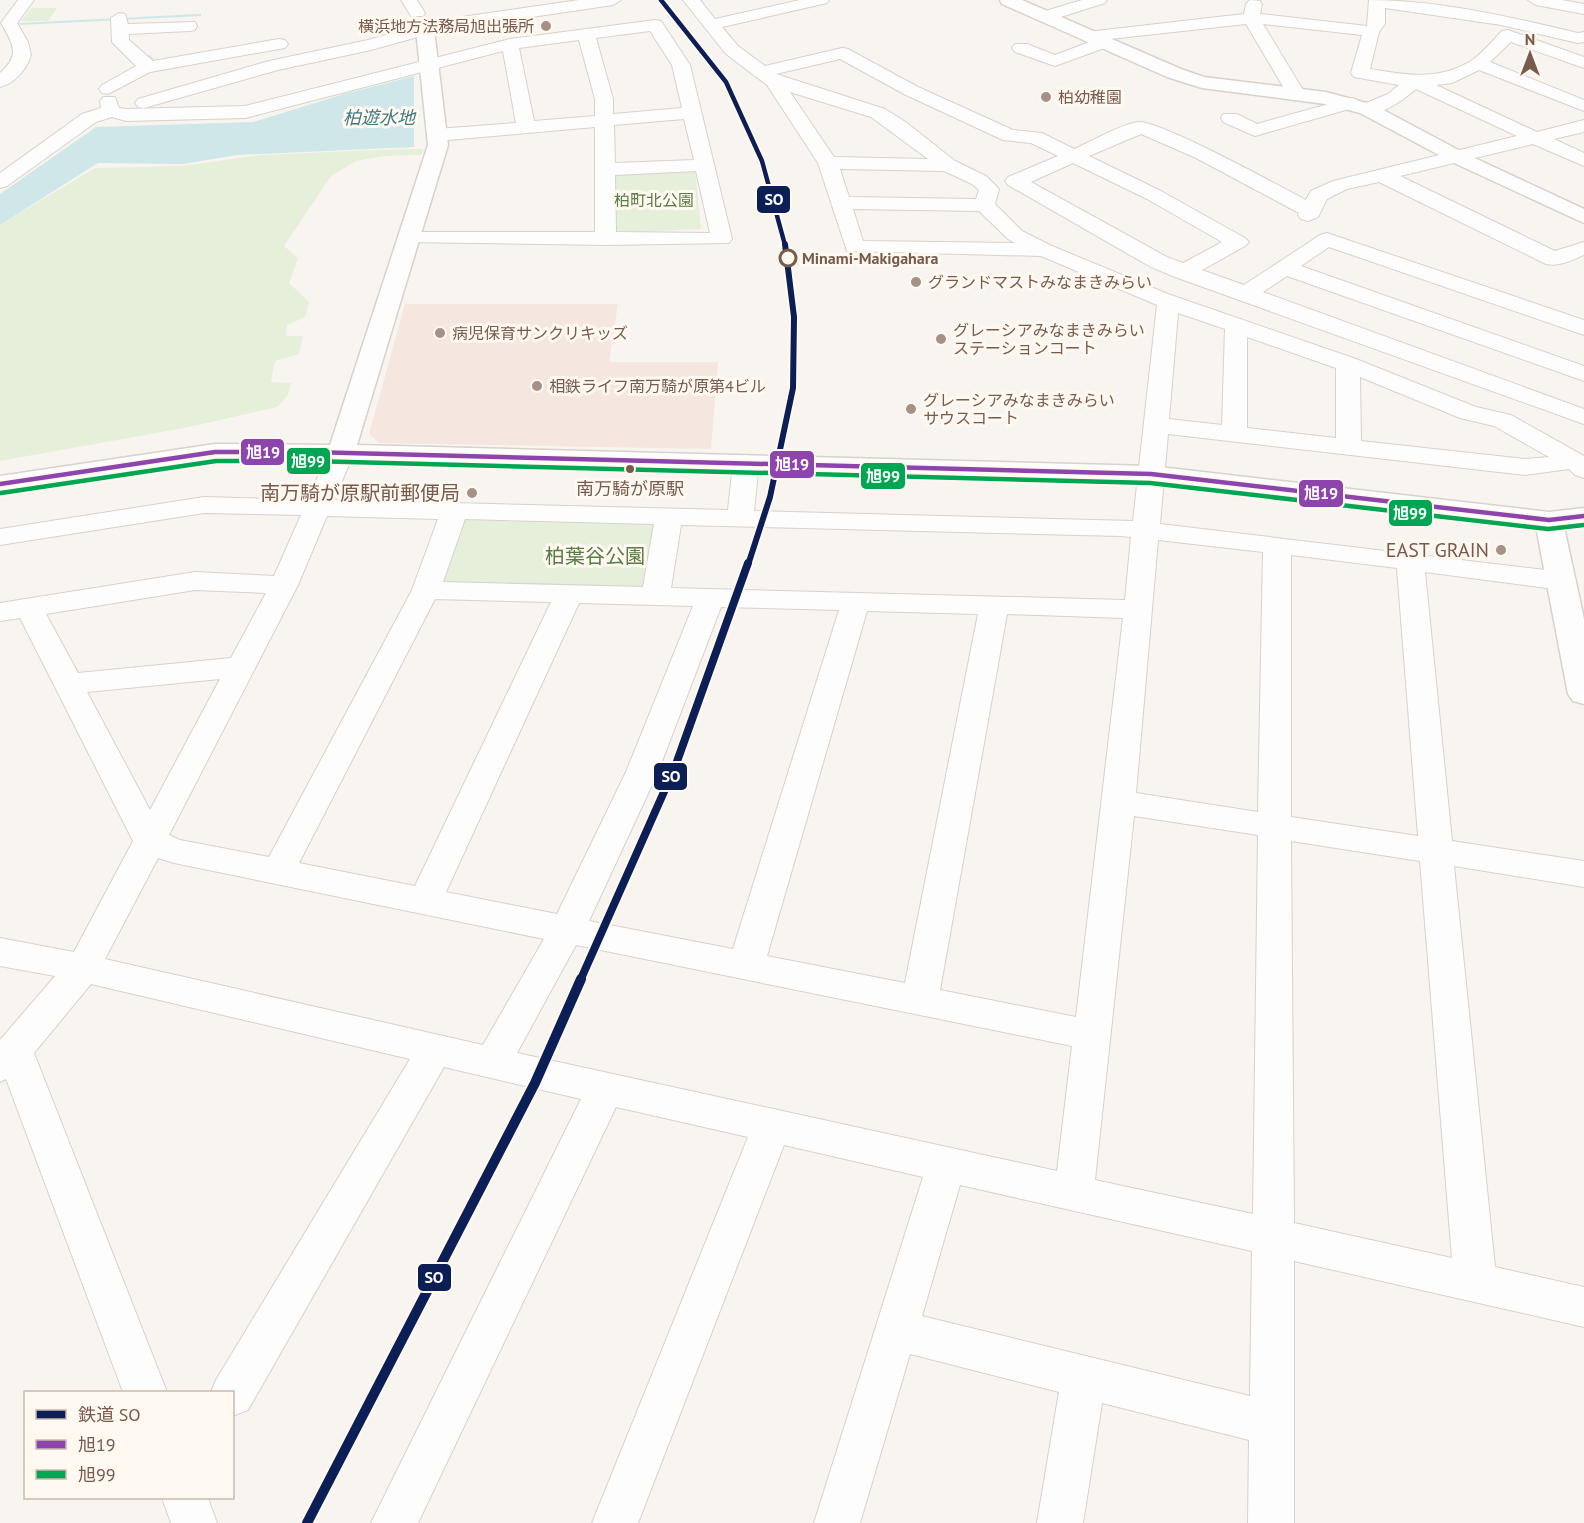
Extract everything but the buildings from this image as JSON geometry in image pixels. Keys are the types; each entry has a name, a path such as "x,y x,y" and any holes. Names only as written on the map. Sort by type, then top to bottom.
{"street":[{"path":"4,75 24,56 22,44 5,26 26,0"},
{"path":"109,100 371,45 417,14 613,0"},
{"path":"691,0 732,50 768,77 828,163 854,247 1045,250"},
{"path":"711,25 821,0"},
{"path":"1008,0 1174,73 1202,82 1358,106 1459,158 1584,217"},
{"path":"1045,17 1099,0"},
{"path":"1254,0 1251,18 1297,95"},
{"path":"1536,0 1564,2 1584,9"},
{"path":"1584,37 1578,38 1501,21 1377,1 1377,24 1371,31 1360,72 1414,82 1584,160"},
{"path":"397,18 438,8"},
{"path":"145,1391 7,1058 83,968 284,585 341,453 438,145 430,64 417,14"},
{"path":"1021,48 1056,61 1099,39 1251,18 1371,31"},
{"path":"145,68 145,63 121,42 119,22 189,26"},
{"path":"109,100 126,115 245,112 510,44 655,25 681,65 722,239 409,238"},
{"path":"586,34 604,99 606,239"},
{"path":"1230,118 1255,130 1394,98 1414,82 1446,79 1478,63 1508,35 1584,63"},
{"path":"0,182 89,118 145,68 296,40"},
{"path":"2,44 22,44"},
{"path":"510,44 526,127"},
{"path":"768,77 842,53 912,91 1010,136 1035,137 1154,195 1242,242 1190,275 1164,301 1155,425 1119,802 1074,1192"},
{"path":"1478,63 1584,106"},
{"path":"768,77 878,113 900,127 948,165 979,180 989,189 985,205"},
{"path":"437,135 693,114"},
{"path":"1584,126 1340,185 1318,195 1309,212 1203,154 1141,127 1015,181 1159,262 1190,275 1247,293 1584,417"},
{"path":"828,163 948,165"},
{"path":"606,169 705,165"},
{"path":"1380,175 1554,259 1584,248"},
{"path":"841,203 985,205 1015,235 1045,250 1164,301 1348,364 1469,414 1502,420 1580,466"},
{"path":"1247,293 1327,239 1578,326"},
{"path":"1283,267 1584,374"},
{"path":"1234,434 1236,326"},
{"path":"1499,386 1533,356 1578,326"},
{"path":"1348,364 1348,447"},
{"path":"1155,425 1525,467 1580,466"},
{"path":"0,484 215,452 341,453 1150,474 1549,520 1584,516"},
{"path":"740,519 746,463"},
{"path":"0,537 204,506 1145,529 1562,581"},
{"path":"278,872 426,590 454,512"},
{"path":"657,596 669,517"},
{"path":"1549,520 1584,694"},
{"path":"1271,1523 1274,1237 1273,826 1277,545"},
{"path":"1410,562 1438,852 1475,1282"},
{"path":"284,585 195,581 14,610 68,684 149,840 174,851 1092,1035"},
{"path":"426,590 1137,609"},
{"path":"425,901 569,594"},
{"path":"492,1063 567,930 642,772 711,597"},
{"path":"746,966 856,601"},
{"path":"920,1001 994,605"},
{"path":"68,684 242,667"},
{"path":"1119,802 1584,874"},
{"path":"0,952 83,968 492,1063 1584,1307"},
{"path":"234,1392 435,1050"},
{"path":"394,1523 606,1087"},
{"path":"615,1523 773,1125"},
{"path":"837,1523 947,1163"},
{"path":"896,1330 1272,1424"},
{"path":"1060,1523 1084,1377"},
{"path":"186,1499 194,1523"}],"shaded area":[{"path":"405,304 618,304 609,362 718,362 711,449 379,443 369,434"}],"green space":[{"path":"31,8 57,8 48,21 21,21"},
{"path":"424,149 421,155 383,156 356,161 331,176 284,246 298,258 289,283 309,302 305,317 287,325 286,336 303,336 299,354 275,361 271,382 291,383 288,395 277,407 189,427 0,461 0,225 95,168 182,166 261,155"},
{"name":"柏町北公園","path":"695,168 701,229 609,233 609,171"},
{"name":"柏葉谷公園","path":"463,520 659,525 645,590 441,583"}],"water":[{"name":"柏遊水地","path":"414,76 414,147 237,155 183,164 98,163 0,225 0,194 96,127 253,122 344,94"}],"waterway":[{"path":"19,24 199,15"},
{"path":"148,56 153,61 152,65"}],"rail line":[{"name":"SO","path":"307,1523 535,1083 675,767 737,597 770,497 793,388 794,317 789,263 781,224 762,161 726,82 661,0"}],"transit line":[{"name":"旭19","path":"0,484 215,452 310,452 1151,474 1549,520 1584,516"},
{"name":"旭99","path":"1,493 216,461 310,461 1150,483 1548,529 1584,525"}],"place":[{"name":"横浜地方法務局旭出張所","path":"546,26"},
{"name":"柏幼稚園","path":"1046,97"},
{"name":"Minami-Makigahara","path":"788,258"},
{"name":"グランドマストみなまきみらい","path":"916,282"},
{"name":"病児保育サンクリキッズ","path":"440,333"},
{"name":"グレーシアみなまきみらい ステーションコート","path":"941,339"},
{"name":"相鉄ライフ南万騎が原第4ビル","path":"537,386"},
{"name":"グレーシアみなまきみらい サウスコート","path":"911,409"},
{"name":"南万騎が原駅","path":"630,469"},
{"name":"南万騎が原駅前郵便局","path":"472,493"},
{"name":"EAST GRAIN","path":"1501,550"}]}
